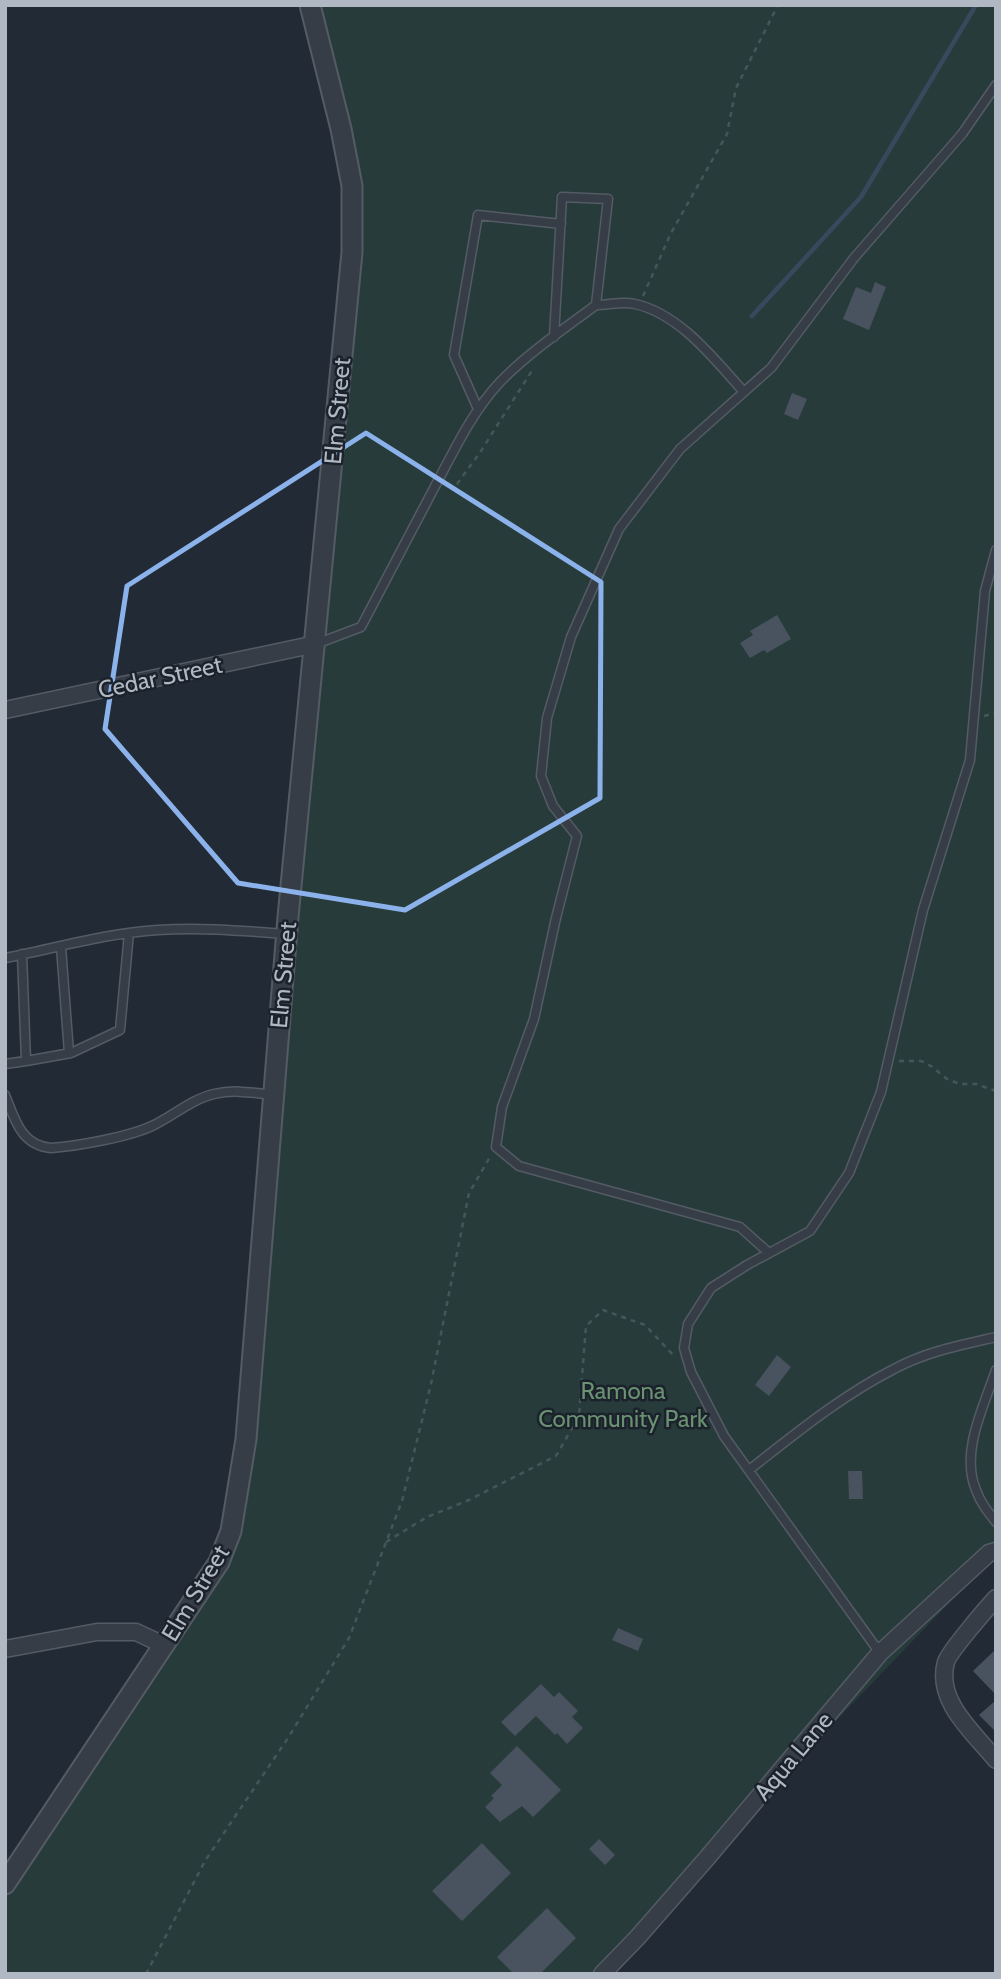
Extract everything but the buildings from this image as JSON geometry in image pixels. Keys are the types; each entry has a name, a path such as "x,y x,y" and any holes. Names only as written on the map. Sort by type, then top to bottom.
{"street":[{"name":"Elm Street","path":"5,1884 219,1562 230,1531 246,1439 286,934 352,252 352,186 341,129 310,5"},
{"name":"Cedar Street","path":"5,710 316,644"},
{"name":"Aqua Lane","path":"602,1974 690,1878 880,1653 989,1553 996,1551"},
{"path":"996,1598 946,1661 944,1687 953,1708 996,1760"},
{"path":"5,1649 97,1632 136,1632 164,1645"}],"lane":[{"path":"769,1253 740,1227 519,1166 496,1147 502,1107 534,1019 577,836 553,806 541,776 547,718 570,637 620,529 680,449 771,368 855,258 962,134 996,85"},
{"path":"554,337 562,197 608,199 596,306"},
{"path":"478,409 454,355 478,215 561,224"},
{"path":"316,644 361,627 478,409 501,381 596,306 633,303 667,316 710,355 744,392"},
{"path":"880,1653 724,1436 691,1371 684,1348 688,1324 711,1288 810,1231 849,1173 881,1092 923,910 970,760 985,591 996,550"},
{"path":"5,958 129,933 158,930 205,929 286,934"},
{"path":"5,1064 69,1053 103,1040 120,1030 129,933"},
{"path":"61,947 69,1053"},
{"path":"22,954 26,1061"},
{"path":"5,1094 25,1137 40,1147 51,1148 121,1135 150,1126 203,1097 216,1093 237,1091 274,1095"},
{"path":"749,1470 822,1414 895,1368 932,1353 996,1337"},
{"path":"996,1370 971,1449 971,1471 975,1489 996,1522"}],"path":[{"path":"639,305 671,233 727,134 736,89 778,5"},
{"path":"434,490 457,484 531,373 545,345"},
{"path":"889,1060 921,1061 932,1066 947,1079 996,1091"},
{"path":"146,1974 205,1861 288,1738 349,1638 402,1501 431,1384 469,1193 496,1147"},
{"path":"386,1542 427,1517 469,1500 556,1456 579,1416 586,1326 603,1310 645,1325 676,1358 687,1356"}],"highlighted area":[{"path":"366,433 601,582 600,798 405,910 238,883 105,729 127,586"}],"green space":[{"name":"Ramona Community Park","path":"310,5 996,5 996,1554 831,1726 602,1974 5,1974 5,1886 231,1531 352,207"}],"waterway":[{"path":"752,316 861,197 976,5"}]}
